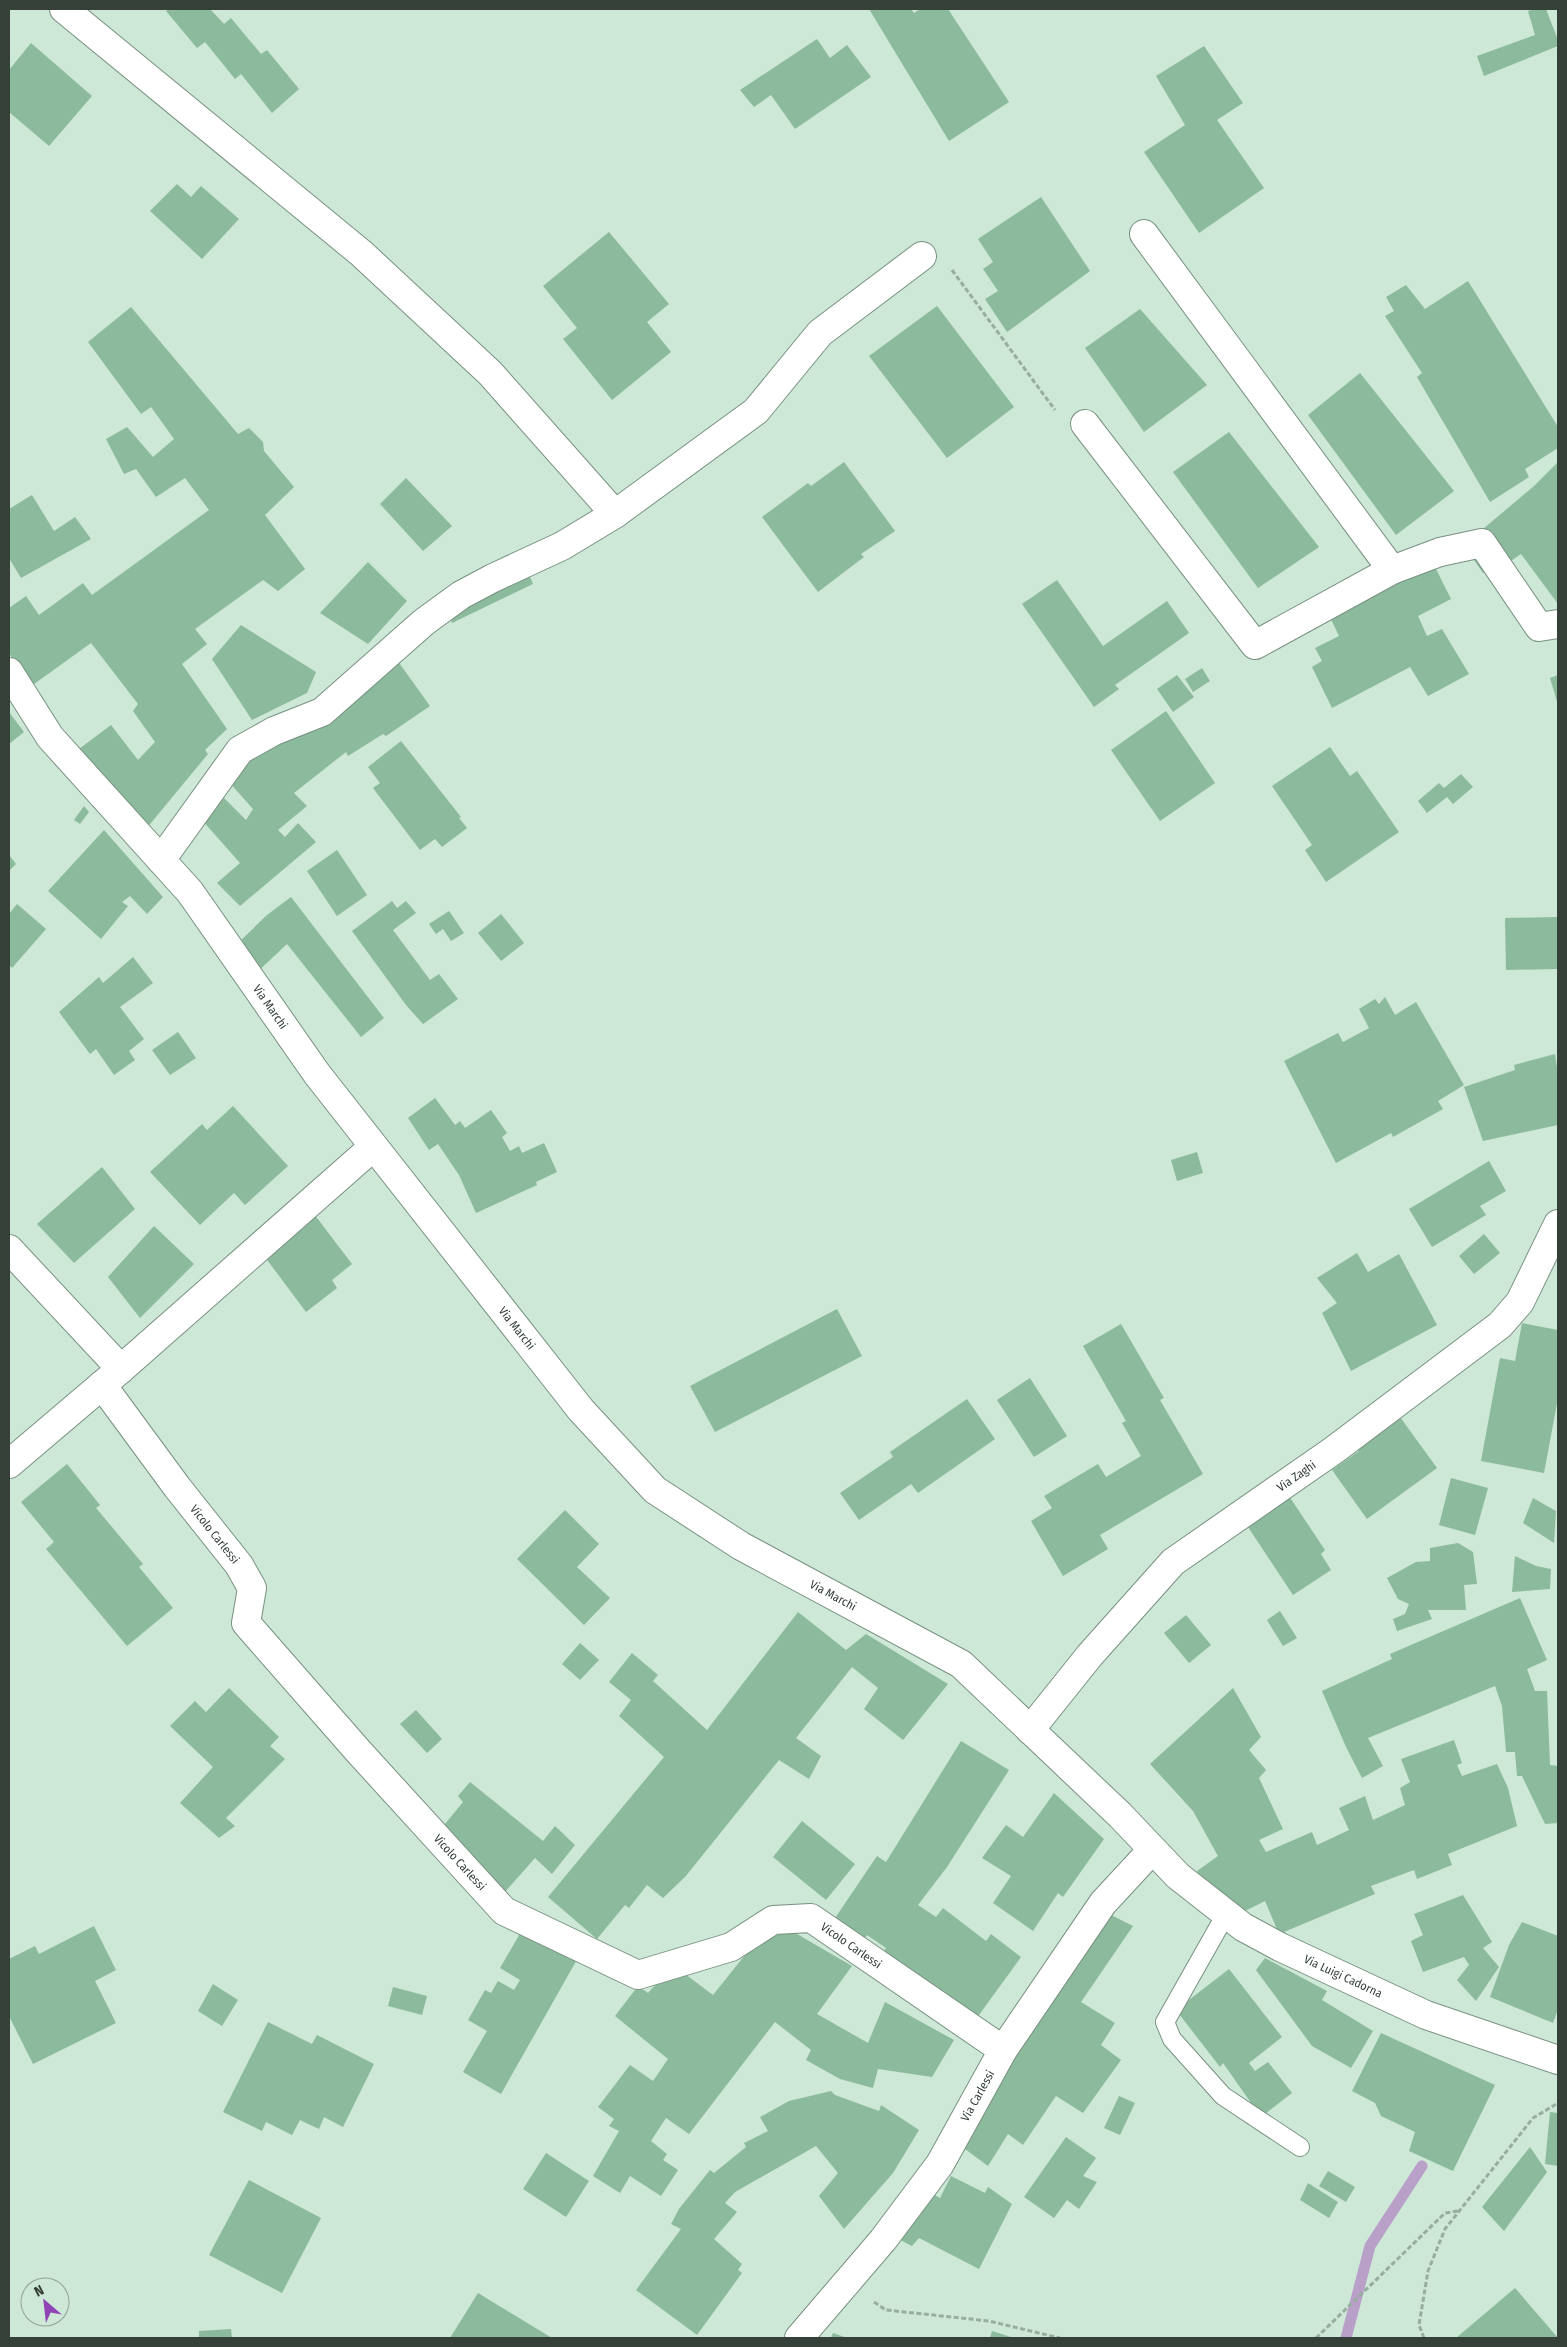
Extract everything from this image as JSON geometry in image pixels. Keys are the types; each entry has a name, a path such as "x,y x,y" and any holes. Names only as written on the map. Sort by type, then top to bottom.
{"street":[{"path":"64,9 368,260 490,373 615,514"},
{"path":"1144,234 1392,570"},
{"path":"161,860 240,750 274,731 322,712 424,622 461,595 562,546 615,514 756,411 820,333 922,256"},
{"path":"1085,424 1254,645 1392,570 1440,552 1482,543 1539,627 1558,624"},
{"name":"Via Marchi","path":"9,672 50,736 190,892 317,1074 374,1148 581,1410 655,1490 741,1546 961,1664 1120,1815 1152,1850"},
{"path":"9,1464 112,1377 374,1148"},
{"name":"Via Zaghi","path":"1030,1730 1090,1654 1173,1562 1334,1450 1500,1325 1520,1302 1558,1224"},
{"name":"Vicolo Carlessi","path":"9,1249 112,1377 177,1487 239,1565 252,1588 246,1623 359,1752 504,1911 638,1975 731,1946 773,1920 811,1918 1003,2050"},
{"name":"Via Carlessi","path":"800,2338 883,2240 940,2164 1003,2050 1103,1903 1152,1850"},
{"name":"Via Luigi Cadorna","path":"1152,1850 1178,1876 1226,1914 1243,1927 1280,1948 1426,2015 1558,2060"}],"lane":[{"path":"1226,1914 1165,2022 1172,2039 1223,2096 1300,2147"}],"path":[{"path":"1424,2338 1419,2325 1428,2270 1445,2229 1533,2118 1558,2103"},
{"path":"1316,2338 1445,2213 1458,2211"},
{"path":"847,2282 886,2310 989,2321 1060,2338"}],"building":[{"path":"169,9 210,9 224,24 231,18 261,54 267,50 299,89 272,113 241,74 235,79 205,42 197,48 166,11"},
{"path":"869,9 911,9 914,13 920,9 948,9 1009,102 949,141"},
{"path":"1546,9 1558,40 1558,46 1484,76 1477,56 1535,35 1528,11"},
{"path":"817,39 830,58 847,45 871,77 795,129 771,95 754,107 740,90"},
{"path":"31,43 92,96 49,146 9,112 9,70"},
{"path":"1204,46 1243,103 1217,120 1264,188 1199,233 1144,152 1185,125 1156,76"},
{"path":"177,184 191,197 201,186 239,219 202,259 150,211"},
{"path":"1041,197 1090,271 1007,332 985,299 998,291 983,269 993,262 978,239"},
{"path":"609,232 669,304 647,322 671,352 612,400 563,339 577,328 543,286"},
{"path":"1468,281 1558,427 1558,448 1525,469 1529,477 1490,502 1417,377 1422,373 1385,316 1394,311 1386,297 1406,285 1425,309"},
{"path":"937,306 1014,407 947,458 869,356"},
{"path":"131,307 238,434 249,428 263,442 264,451 294,487 265,515 305,569 278,591 263,580 195,629 207,644 182,664 227,729 205,750 208,754 141,835 79,749 111,725 138,760 155,742 133,711 138,704 91,643 30,687 9,653 9,608 26,596 39,615 83,583 92,595 209,510 185,478 156,497 136,469 124,474 106,439 127,427 153,457 174,439 151,407 141,414 88,342"},
{"path":"1140,309 1207,385 1144,432 1085,348"},
{"path":"1360,373 1454,491 1396,535 1308,415"},
{"path":"1229,432 1319,547 1258,588 1173,472"},
{"path":"844,462 895,531 861,554 864,557 818,592 762,517 808,483 811,486"},
{"path":"1558,462 1558,604 1521,554 1508,563 1505,557 1483,573 1461,541 1483,529 1534,486"},
{"path":"406,478 452,526 423,551 380,504"},
{"path":"32,495 54,531 75,517 91,539 21,578 9,558 9,509"},
{"path":"1429,555 1451,599 1418,616 1427,636 1442,629 1469,674 1428,696 1410,667 1332,708 1312,667 1322,661 1315,648 1339,636 1326,609"},
{"path":"522,558 533,584 452,623 443,595"},
{"path":"368,562 407,601 368,644 320,613"},
{"path":"1057,580 1103,646 1167,601 1189,633 1115,685 1119,689 1094,707 1022,604"},
{"path":"241,625 316,672 307,693 252,720 212,659"},
{"path":"387,646 430,706 386,736 383,734 348,756 346,752 294,793 307,806 278,830 285,837 298,823 316,842 240,906 217,883 240,863 201,819 224,798 246,820 253,809 212,763 244,736 327,706"},
{"path":"1202,668 1210,681 1193,692 1185,679"},
{"path":"1177,675 1194,697 1173,712 1157,689"},
{"path":"1558,675 1558,705 1550,678"},
{"path":"1166,711 1215,783 1160,821 1111,750"},
{"path":"9,712 24,732 9,744"},
{"path":"401,741 461,817 459,818 467,828 442,847 435,839 420,850 373,788 380,783 368,767"},
{"path":"1330,747 1350,776 1357,771 1399,832 1326,882 1305,850 1312,845 1272,786"},
{"path":"1461,774 1473,787 1453,804 1447,797 1427,813 1418,801 1439,783 1444,788"},
{"path":"84,806 89,812 80,824 74,820"},
{"path":"104,830 163,897 147,914 130,896 122,902 128,906 101,939 48,891"},
{"path":"337,850 367,895 337,916 307,871"},
{"path":"9,855 16,864 9,871"},
{"path":"291,897 384,1018 361,1037 287,944 254,975 236,945 267,915"},
{"path":"392,901 397,908 406,901 416,913 393,930 430,980 439,974 458,999 423,1024 406,1005 352,931"},
{"path":"17,904 46,929 12,968 9,965 9,914"},
{"path":"449,911 464,933 451,941 443,929 436,934 429,924"},
{"path":"501,914 524,943 501,961 478,933"},
{"path":"1558,917 1558,969 1506,970 1505,918"},
{"path":"133,957 153,983 120,1007 144,1039 129,1051 135,1060 114,1075 96,1049 90,1054 59,1012 99,977 103,983"},
{"path":"1385,997 1395,1015 1416,1002 1464,1085 1438,1101 1443,1109 1393,1137 1391,1133 1336,1163 1284,1061 1338,1033 1343,1042 1369,1028 1359,1009 1375,999 1379,1004"},
{"path":"178,1032 196,1058 170,1075 152,1050"},
{"path":"1555,1054 1558,1075 1558,1125 1483,1141 1464,1087 1515,1070 1514,1065"},
{"path":"435,1098 455,1125 460,1121 465,1128 491,1110 507,1133 502,1137 510,1151 519,1146 522,1153 544,1143 557,1172 536,1182 537,1185 476,1213 459,1175 438,1144 429,1150 408,1118"},
{"path":"233,1106 288,1166 245,1205 234,1193 200,1225 150,1172 202,1124 207,1130"},
{"path":"1197,1152 1203,1173 1177,1181 1171,1160"},
{"path":"1489,1161 1506,1191 1480,1206 1486,1215 1432,1247 1409,1209"},
{"path":"102,1167 135,1209 74,1263 37,1224"},
{"path":"314,1214 352,1264 332,1280 337,1288 306,1312 262,1253"},
{"path":"154,1226 194,1264 140,1318 108,1277"},
{"path":"1484,1234 1500,1253 1474,1274 1459,1256"},
{"path":"1357,1253 1368,1272 1399,1254 1437,1325 1351,1371 1322,1313 1337,1303 1317,1278"},
{"path":"837,1309 862,1356 715,1432 690,1386"},
{"path":"1522,1323 1558,1330 1558,1398 1544,1473 1481,1461 1500,1358 1515,1361"},
{"path":"1121,1324 1164,1398 1160,1400 1203,1474 1100,1535 1108,1549 1063,1576 1031,1521 1052,1508 1044,1496 1098,1464 1106,1477 1141,1456 1122,1423 1126,1421 1083,1346"},
{"path":"1030,1378 1067,1436 1034,1457 997,1400"},
{"path":"967,1399 995,1439 918,1493 911,1484 859,1520 840,1493 893,1457 890,1452"},
{"path":"1400,1417 1437,1468 1367,1519 1332,1470 1359,1451 1357,1448"},
{"path":"67,1464 100,1505 96,1508 143,1564 139,1567 173,1608 127,1646 46,1549 54,1542 21,1502"},
{"path":"1451,1478 1488,1488 1475,1535 1439,1525"},
{"path":"1289,1496 1325,1550 1321,1554 1331,1570 1293,1595 1246,1524"},
{"path":"1533,1498 1556,1511 1554,1543 1523,1523"},
{"path":"565,1510 599,1544 577,1567 610,1598 584,1625 517,1559"},
{"path":"1458,1543 1473,1552 1477,1584 1464,1585 1466,1610 1428,1610 1432,1619 1397,1631 1393,1619 1405,1614 1409,1604 1398,1599 1387,1578 1416,1562 1430,1561 1430,1548"},
{"path":"1515,1556 1536,1566 1551,1569 1550,1589 1512,1592"},
{"path":"1520,1598 1547,1660 1527,1669 1535,1691 1547,1691 1550,1765 1558,1766 1558,1823 1545,1824 1522,1776 1517,1776 1515,1752 1506,1752 1502,1706 1495,1686 1368,1738 1383,1766 1362,1778 1346,1747 1322,1691 1392,1659 1390,1654"},
{"path":"1280,1611 1297,1638 1283,1646 1267,1620"},
{"path":"798,1612 846,1650 866,1634 948,1684 903,1740 864,1709 878,1688 852,1667 796,1738 821,1756 809,1779 779,1760 685,1877 663,1898 647,1885 629,1908 625,1905 597,1939 548,1897 664,1757 619,1716 631,1700 609,1682 632,1653 658,1675 653,1681 707,1730"},
{"path":"1186,1615 1211,1645 1189,1663 1164,1633"},
{"path":"580,1643 599,1660 580,1680 562,1664"},
{"path":"229,1688 279,1737 270,1746 285,1759 226,1818 235,1826 219,1838 180,1803 213,1767 170,1726 195,1701 206,1712"},
{"path":"1233,1688 1261,1737 1249,1750 1266,1770 1259,1778 1283,1829 1259,1840 1266,1852 1312,1832 1317,1845 1349,1830 1339,1808 1365,1796 1373,1820 1405,1805 1400,1788 1410,1782 1401,1759 1454,1740 1462,1763 1457,1765 1462,1776 1497,1764 1508,1788 1517,1826 1448,1854 1452,1865 1417,1879 1414,1870 1371,1886 1375,1894 1279,1934 1265,1901 1233,1917 1213,1902 1197,1871 1218,1856 1193,1811 1150,1764"},
{"path":"416,1710 442,1739 427,1753 400,1724"},
{"path":"961,1741 1009,1770 947,1867 918,1905 936,1917 943,1908 986,1941 991,1934 1021,1957 971,2026 880,1957 886,1948 867,1935 860,1945 831,1924 877,1856 886,1862"},
{"path":"470,1782 543,1841 555,1826 575,1845 552,1874 535,1858 503,1894 436,1835 463,1802 458,1796"},
{"path":"1054,1793 1104,1839 1063,1897 1058,1893 1033,1931 993,1903 1011,1876 982,1858 1006,1825 1023,1837"},
{"path":"802,1821 855,1864 826,1900 773,1857"},
{"path":"1463,1895 1492,1942 1483,1948 1499,1967 1476,2001 1457,1980 1469,1965 1464,1957 1423,1972 1411,1941 1423,1935 1414,1914"},
{"path":"1107,1913 1133,1926 1081,2002 1115,2023 1101,2045 1121,2060 1083,2113 1056,2096 1023,2145 1008,2134 988,2166 946,2135 966,2104 959,2100 1075,1921"},
{"path":"773,1920 852,1966 817,2014 868,2043 885,2002 954,2040 932,2077 878,2069 873,2088 840,2079 806,2060 811,2050 775,2022 689,2134 666,2118 651,2141 667,2154 663,2160 678,2170 661,2196 630,2176 620,2193 593,2176 619,2131 609,2126 614,2119 598,2107 630,2065 653,2081 668,2059 615,2016 638,1986 648,1993 673,1965 713,1995"},
{"path":"1522,1922 1558,1936 1558,2009 1553,2023 1490,1997 1509,1945"},
{"path":"525,1925 579,1956 501,2094 463,2072 487,2031 468,2020 485,1990 491,1993 498,1981 514,1990 520,1980 500,1968"},
{"path":"94,1926 116,1970 95,1981 116,2023 33,2064 9,2016 9,1959 35,1946 39,1954"},
{"path":"1265,1958 1327,1991 1322,2000 1373,2031 1351,2068 1312,2046 1256,1970"},
{"path":"1229,1969 1282,2037 1249,2063 1255,2071 1268,2062 1292,2093 1261,2117 1223,2063 1220,2067 1176,2010"},
{"path":"213,1984 238,2000 222,2026 198,2011"},
{"path":"393,1987 427,1996 422,2015 388,2006"},
{"path":"268,2022 312,2044 317,2035 374,2064 343,2127 324,2117 319,2129 300,2120 292,2135 266,2122 262,2131 223,2112"},
{"path":"1381,2033 1495,2085 1453,2171 1409,2151 1415,2132 1381,2116 1375,2103 1352,2091"},
{"path":"831,2091 835,2095 879,2111 881,2105 919,2130 893,2173 844,2229 819,2196 838,2173 816,2146 735,2192 725,2203 737,2212 714,2239 742,2264 738,2270 742,2273 697,2335 636,2290 681,2229 671,2224 679,2209 710,2170 714,2173 746,2147 744,2143 768,2131 760,2117 789,2101"},
{"path":"1119,2096 1135,2103 1120,2135 1104,2128"},
{"path":"1550,2112 1558,2113 1558,2166 1545,2164"},
{"path":"1066,2137 1096,2158 1083,2176 1097,2182 1079,2209 1067,2200 1054,2218 1024,2197"},
{"path":"1530,2147 1547,2172 1504,2231 1482,2207"},
{"path":"546,2153 589,2181 566,2217 523,2189"},
{"path":"1328,2171 1355,2187 1346,2202 1319,2186"},
{"path":"951,2176 985,2193 988,2187 1012,2204 979,2269 919,2238 912,2246 889,2234 921,2187 940,2198"},
{"path":"249,2180 321,2218 282,2293 209,2255"},
{"path":"1308,2183 1338,2202 1329,2218 1300,2200"},
{"path":"1515,2288 1558,2338 1456,2338"},
{"path":"478,2293 552,2338 450,2338"},
{"path":"231,2329 232,2338 199,2338 199,2331"},
{"path":"992,2331 1014,2338 990,2338"},
{"path":"833,2333 847,2338 831,2338"}],"waterway":[{"path":"1346,2338 1370,2246 1422,2166"}]}
